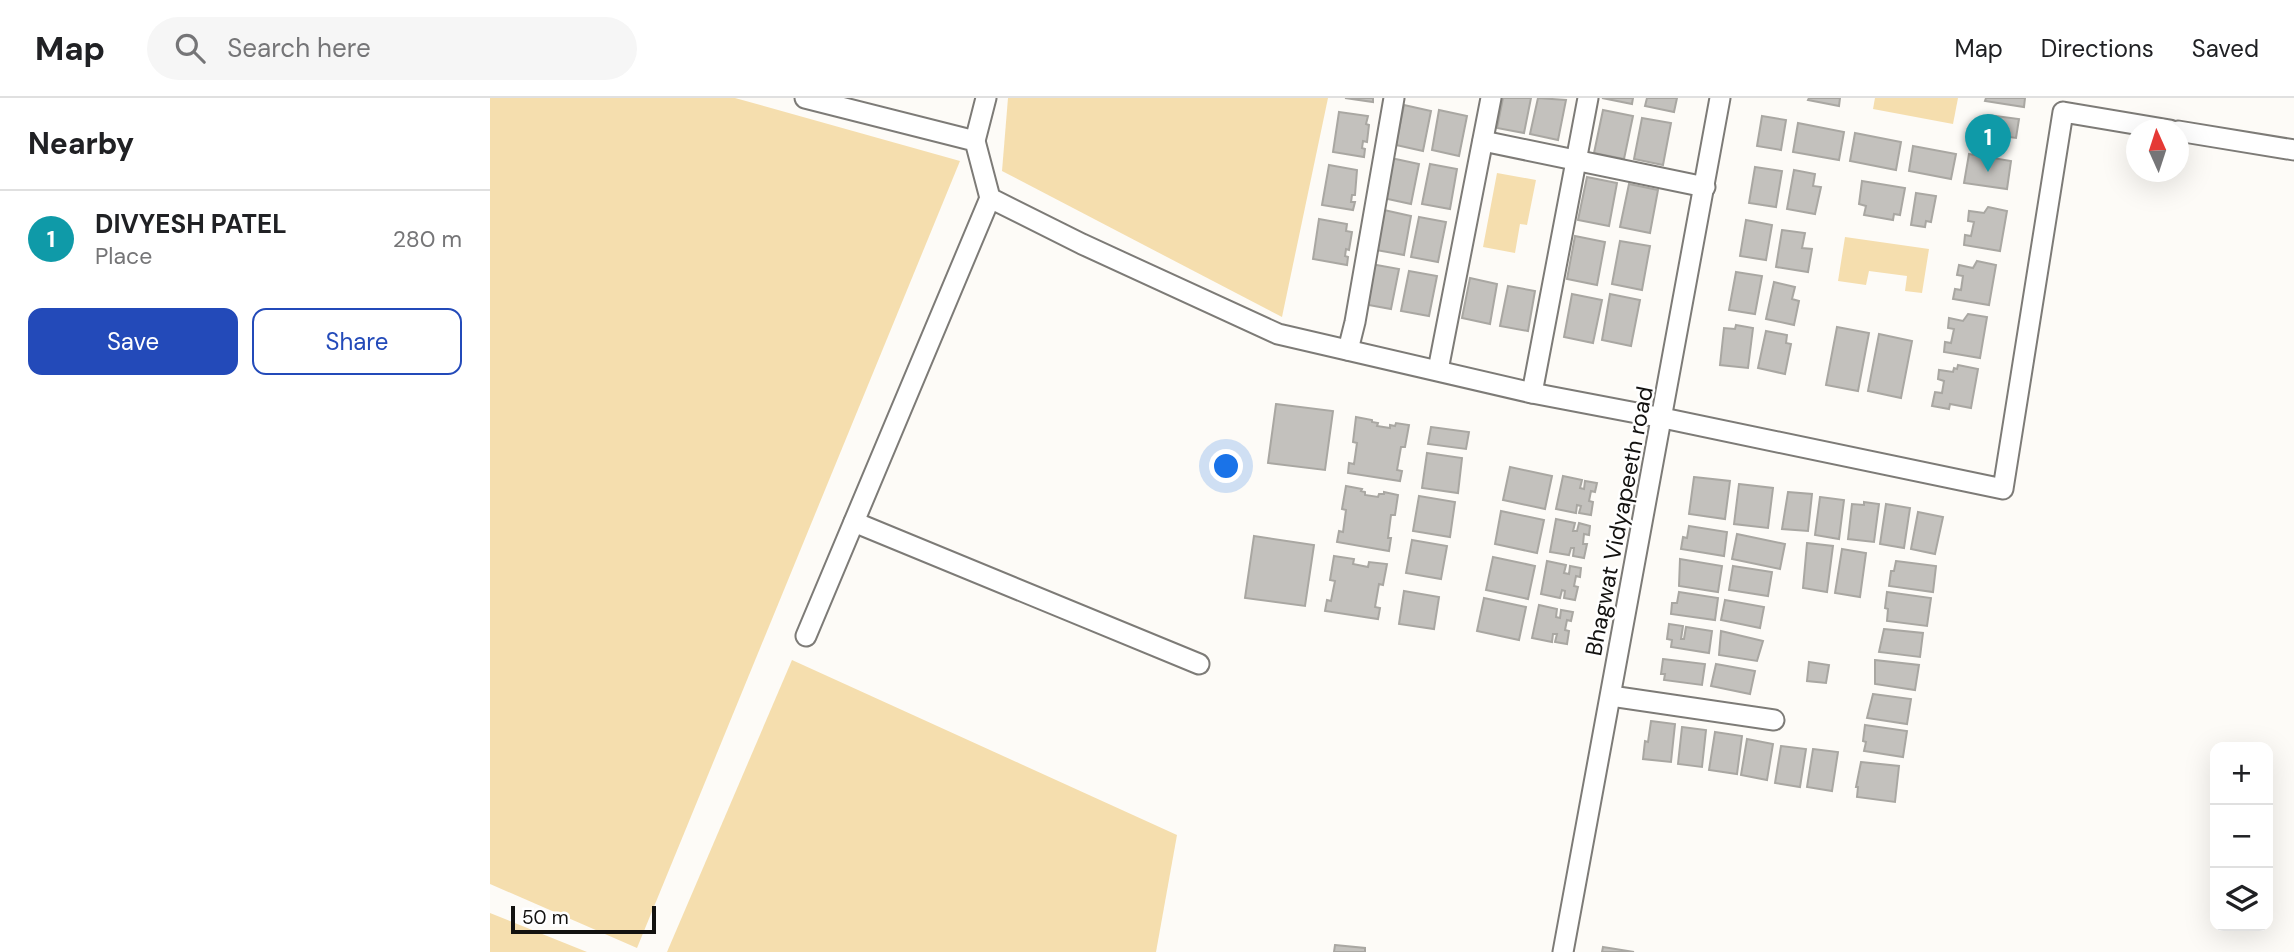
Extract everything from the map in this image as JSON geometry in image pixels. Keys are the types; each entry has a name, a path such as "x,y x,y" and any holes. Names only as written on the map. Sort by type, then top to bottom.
{"street":[{"path":"805,98 975,141"},
{"path":"807,636 990,198 975,141 986,98"},
{"path":"1348,350 1394,98"},
{"path":"1438,370 1491,98"},
{"path":"1532,393 1588,98"},
{"name":"Bhagwat Vidyapeeth road","path":"1563,952 1720,98"},
{"path":"990,198 1082,244 1278,334 1532,393 2003,489 2063,112 2126,123"},
{"path":"2189,133 2294,150"},
{"path":"1483,141 1705,187"},
{"path":"854,522 1199,664"},
{"path":"1611,696 1774,720"}],"shaded area":[{"path":"490,98 735,98 960,161 637,948 490,884"},
{"path":"1008,98 1328,98 1282,317 1002,171"},
{"path":"1875,98 1958,98 1953,124 1873,109"},
{"path":"1497,173 1536,180 1527,225 1520,224 1515,253 1483,247"},
{"path":"1845,237 1929,249 1922,293 1905,291 1907,276 1869,271 1866,285 1838,281"},
{"path":"792,660 1177,835 1156,952 667,952"},
{"path":"490,913 587,952 490,952"}],"building":[{"path":"1345,98 1373,98 1373,102"},
{"path":"1503,98 1531,98 1524,133 1497,128"},
{"path":"1538,98 1566,100 1558,140 1530,134"},
{"path":"1602,98 1633,98 1632,104"},
{"path":"1647,98 1677,98 1674,112 1645,106"},
{"path":"1840,98 1839,106 1808,100"},
{"path":"1986,98 2025,98 2024,107 1985,101"},
{"path":"1404,105 1431,111 1423,151 1396,145"},
{"path":"1439,110 1467,116 1459,156 1432,150"},
{"path":"1603,110 1633,116 1624,159 1594,153"},
{"path":"1339,112 1368,116 1367,142 1363,141 1362,148 1365,149 1364,157 1333,152"},
{"path":"1988,115 2019,119 2016,138 1986,134"},
{"path":"1762,116 1786,120 1781,150 1757,146"},
{"path":"1642,118 1671,123 1663,165 1634,159"},
{"path":"1798,123 1844,132 1839,160 1793,152"},
{"path":"1855,133 1901,142 1896,170 1850,161"},
{"path":"1913,146 1956,154 1951,179 1909,171"},
{"path":"1969,154 2011,161 2007,189 1964,183"},
{"path":"1391,158 1419,164 1411,204 1383,198"},
{"path":"1430,164 1457,169 1450,209 1422,204"},
{"path":"1329,165 1357,170 1355,195 1352,195 1351,202 1355,202 1353,210 1322,205"},
{"path":"1755,167 1782,171 1776,207 1749,203"},
{"path":"1794,170 1815,174 1813,186 1821,187 1815,214 1787,209"},
{"path":"1587,177 1617,183 1609,226 1578,220"},
{"path":"1862,181 1905,188 1900,215 1894,214 1893,220 1864,215 1866,206 1859,204"},
{"path":"1629,184 1658,190 1650,233 1620,227"},
{"path":"1916,193 1936,196 1931,222 1926,221 1925,227 1911,225"},
{"path":"1988,207 2007,211 2000,251 1964,245 1965,235 1971,236 1974,222 1968,221 1969,211 1984,213"},
{"path":"1384,210 1411,216 1404,255 1376,250"},
{"path":"1419,217 1446,222 1438,262 1411,257"},
{"path":"1319,219 1347,224 1346,231 1352,232 1349,250 1346,249 1347,265 1313,259"},
{"path":"1746,220 1772,225 1766,260 1740,256"},
{"path":"1782,230 1805,233 1802,248 1812,249 1808,272 1776,267"},
{"path":"1575,236 1605,242 1597,285 1567,279"},
{"path":"1620,241 1650,246 1642,290 1612,284"},
{"path":"1977,261 1996,265 1989,305 1953,299 1955,289 1961,290 1963,276 1957,275 1959,265 1973,268"},
{"path":"1371,264 1399,269 1391,309 1363,304"},
{"path":"1409,271 1437,276 1429,316 1401,311"},
{"path":"1736,272 1762,276 1755,314 1729,310"},
{"path":"1470,278 1497,284 1490,324 1462,318"},
{"path":"1774,282 1795,287 1792,299 1799,301 1794,325 1766,319"},
{"path":"1508,286 1535,291 1528,331 1500,326"},
{"path":"1572,294 1602,300 1593,343 1564,337"},
{"path":"1610,294 1640,300 1631,346 1602,340"},
{"path":"1968,314 1987,317 1980,358 1944,352 1945,342 1951,343 1954,329 1948,328 1949,318 1963,321"},
{"path":"1736,325 1753,328 1748,368 1720,365 1724,328 1735,329"},
{"path":"1837,327 1869,333 1858,391 1826,385"},
{"path":"1766,331 1787,335 1786,343 1791,344 1785,374 1758,368"},
{"path":"1879,334 1912,341 1901,398 1868,391"},
{"path":"1958,365 1978,369 1971,408 1950,404 1949,409 1932,406 1935,392 1942,393 1944,381 1938,379 1939,370 1953,372"},
{"path":"1276,404 1333,411 1325,470 1268,463"},
{"path":"1356,417 1390,428 1390,425 1395,426 1396,423 1409,425 1397,470 1402,471 1400,481 1348,473 1349,463 1354,464 1357,443 1353,442"},
{"path":"1431,427 1469,432 1466,449 1428,444"},
{"path":"1427,453 1462,458 1458,493 1422,488"},
{"path":"1510,467 1552,476 1545,509 1503,500"},
{"path":"1563,476 1582,480 1580,488 1584,489 1585,481 1597,483 1595,492 1591,491 1589,501 1593,502 1591,515 1579,513 1581,506 1577,505 1576,513 1556,509"},
{"path":"1694,477 1730,481 1725,519 1689,514"},
{"path":"1739,484 1773,488 1768,528 1734,524"},
{"path":"1346,486 1362,489 1365,495 1378,497 1384,492 1398,495 1395,515 1391,515 1389,551 1337,542 1339,531 1343,532 1346,510 1342,509"},
{"path":"1788,492 1812,494 1808,531 1782,529"},
{"path":"1419,496 1455,502 1450,537 1413,531"},
{"path":"1820,497 1844,500 1839,539 1815,535"},
{"path":"1864,502 1879,504 1874,542 1848,539 1852,504 1864,505"},
{"path":"1886,504 1910,508 1904,548 1880,544"},
{"path":"1501,511 1544,520 1537,553 1495,544"},
{"path":"1918,512 1943,517 1935,554 1911,549"},
{"path":"1556,519 1575,523 1573,531 1577,531 1579,523 1590,526 1589,535 1584,534 1583,544 1587,544 1584,558 1573,556 1574,548 1571,548 1569,555 1550,552"},
{"path":"1689,526 1727,532 1724,556 1681,549"},
{"path":"1737,534 1785,544 1780,569 1732,559"},
{"path":"1254,536 1314,545 1305,606 1245,598"},
{"path":"1412,540 1447,546 1441,579 1406,573"},
{"path":"1807,543 1833,546 1827,592 1803,588"},
{"path":"1842,549 1866,553 1860,597 1835,593"},
{"path":"1334,556 1354,559 1353,564 1368,567 1369,562 1387,564 1383,585 1379,584 1375,607 1380,608 1378,619 1325,611 1327,600 1331,601 1335,581 1330,580"},
{"path":"1493,557 1535,566 1528,599 1486,590"},
{"path":"1680,559 1722,566 1718,592 1679,586"},
{"path":"1547,561 1566,565 1564,573 1569,574 1570,566 1581,568 1580,577 1576,576 1574,586 1578,587 1575,600 1564,598 1565,591 1562,590 1560,598 1541,594"},
{"path":"1896,561 1936,566 1933,592 1889,586 1891,571 1894,571"},
{"path":"1733,566 1772,572 1768,596 1729,590"},
{"path":"1404,591 1439,597 1434,629 1399,624"},
{"path":"1679,592 1718,598 1715,620 1671,614 1672,603 1677,603"},
{"path":"1887,592 1931,598 1927,626 1887,621"},
{"path":"1484,598 1526,607 1519,640 1477,631"},
{"path":"1725,600 1764,607 1760,628 1721,620"},
{"path":"1539,605 1557,609 1556,617 1560,618 1561,610 1573,612 1571,621 1567,620 1565,630 1569,631 1567,644 1555,642 1557,634 1553,634 1552,642 1532,638"},
{"path":"1669,624 1683,626 1681,639 1684,639 1686,627 1712,631 1709,653 1671,647 1672,640 1667,639"},
{"path":"1884,629 1923,633 1920,657 1879,652"},
{"path":"1721,631 1763,641 1757,661 1719,655"},
{"path":"1663,659 1705,664 1702,685 1664,680 1665,674 1661,674"},
{"path":"1875,660 1919,665 1915,690 1875,684"},
{"path":"1809,662 1829,665 1826,683 1807,681"},
{"path":"1716,664 1755,671 1750,694 1711,686"},
{"path":"1873,694 1911,699 1907,724 1867,718"},
{"path":"1651,721 1675,724 1671,762 1643,759"},
{"path":"1865,725 1907,731 1903,757 1864,751"},
{"path":"1682,727 1706,730 1702,767 1678,764"},
{"path":"1715,732 1742,736 1737,774 1709,770"},
{"path":"1747,739 1773,744 1767,780 1741,775"},
{"path":"1781,746 1806,749 1800,787 1775,783"},
{"path":"1813,749 1838,752 1832,791 1807,787"},
{"path":"1861,762 1899,766 1895,802 1857,797 1856,787"},
{"path":"1335,945 1365,948 1365,952 1334,952"},
{"path":"1603,947 1634,952 1602,952"}],"place":[{"name":"DIVYESH PATEL","path":"1988,172"}]}
